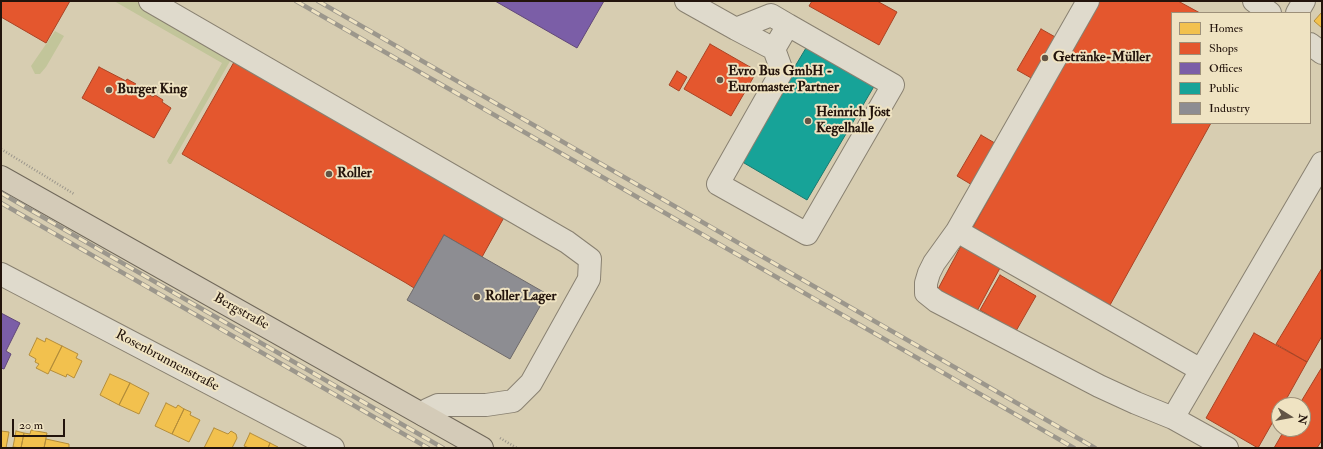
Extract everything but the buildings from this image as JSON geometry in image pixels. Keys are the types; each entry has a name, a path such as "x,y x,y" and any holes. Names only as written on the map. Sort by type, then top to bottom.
{"main road":[{"name":"Bergstraße","path":"1,177 482,448"}],"street":[{"path":"150,1 567,242 590,259 589,280 530,383 513,401 486,405 438,405 427,410 424,415"},
{"path":"686,1 736,29 774,49 782,71 718,184 807,234 893,85 771,15 736,29"},
{"path":"1088,1 957,231 934,263 926,283 926,293 936,301 1099,386 1173,418 1227,448"},
{"path":"1254,1 1269,12"},
{"path":"1298,12 1304,1"},
{"path":"774,49 788,25"},
{"path":"1311,45 1322,53"},
{"path":"1173,418 1322,163"},
{"path":"957,231 1201,370"},
{"name":"Rosenbrunnenstraße","path":"1,274 333,448"}],"green space":[{"path":"114,1 137,1 233,56 171,164 167,161 222,63"},
{"path":"55,31 64,36 46,67 40,74 35,74 31,66"}],"railway":[{"path":"296,1 1074,448"},
{"path":"318,1 1095,448"},
{"path":"1,193 443,448"},
{"path":"1,203 428,448"}],"place":[{"name":"Getränke-Müller","path":"1045,58"},
{"name":"Evro Bus GmbH - Euromaster Partner","path":"720,80"},
{"name":"Burger King","path":"109,90"},
{"name":"Heinrich Jöst Kegelhalle","path":"808,121"},
{"name":"Roller","path":"329,174"},
{"name":"Roller Lager","path":"477,297"}]}
